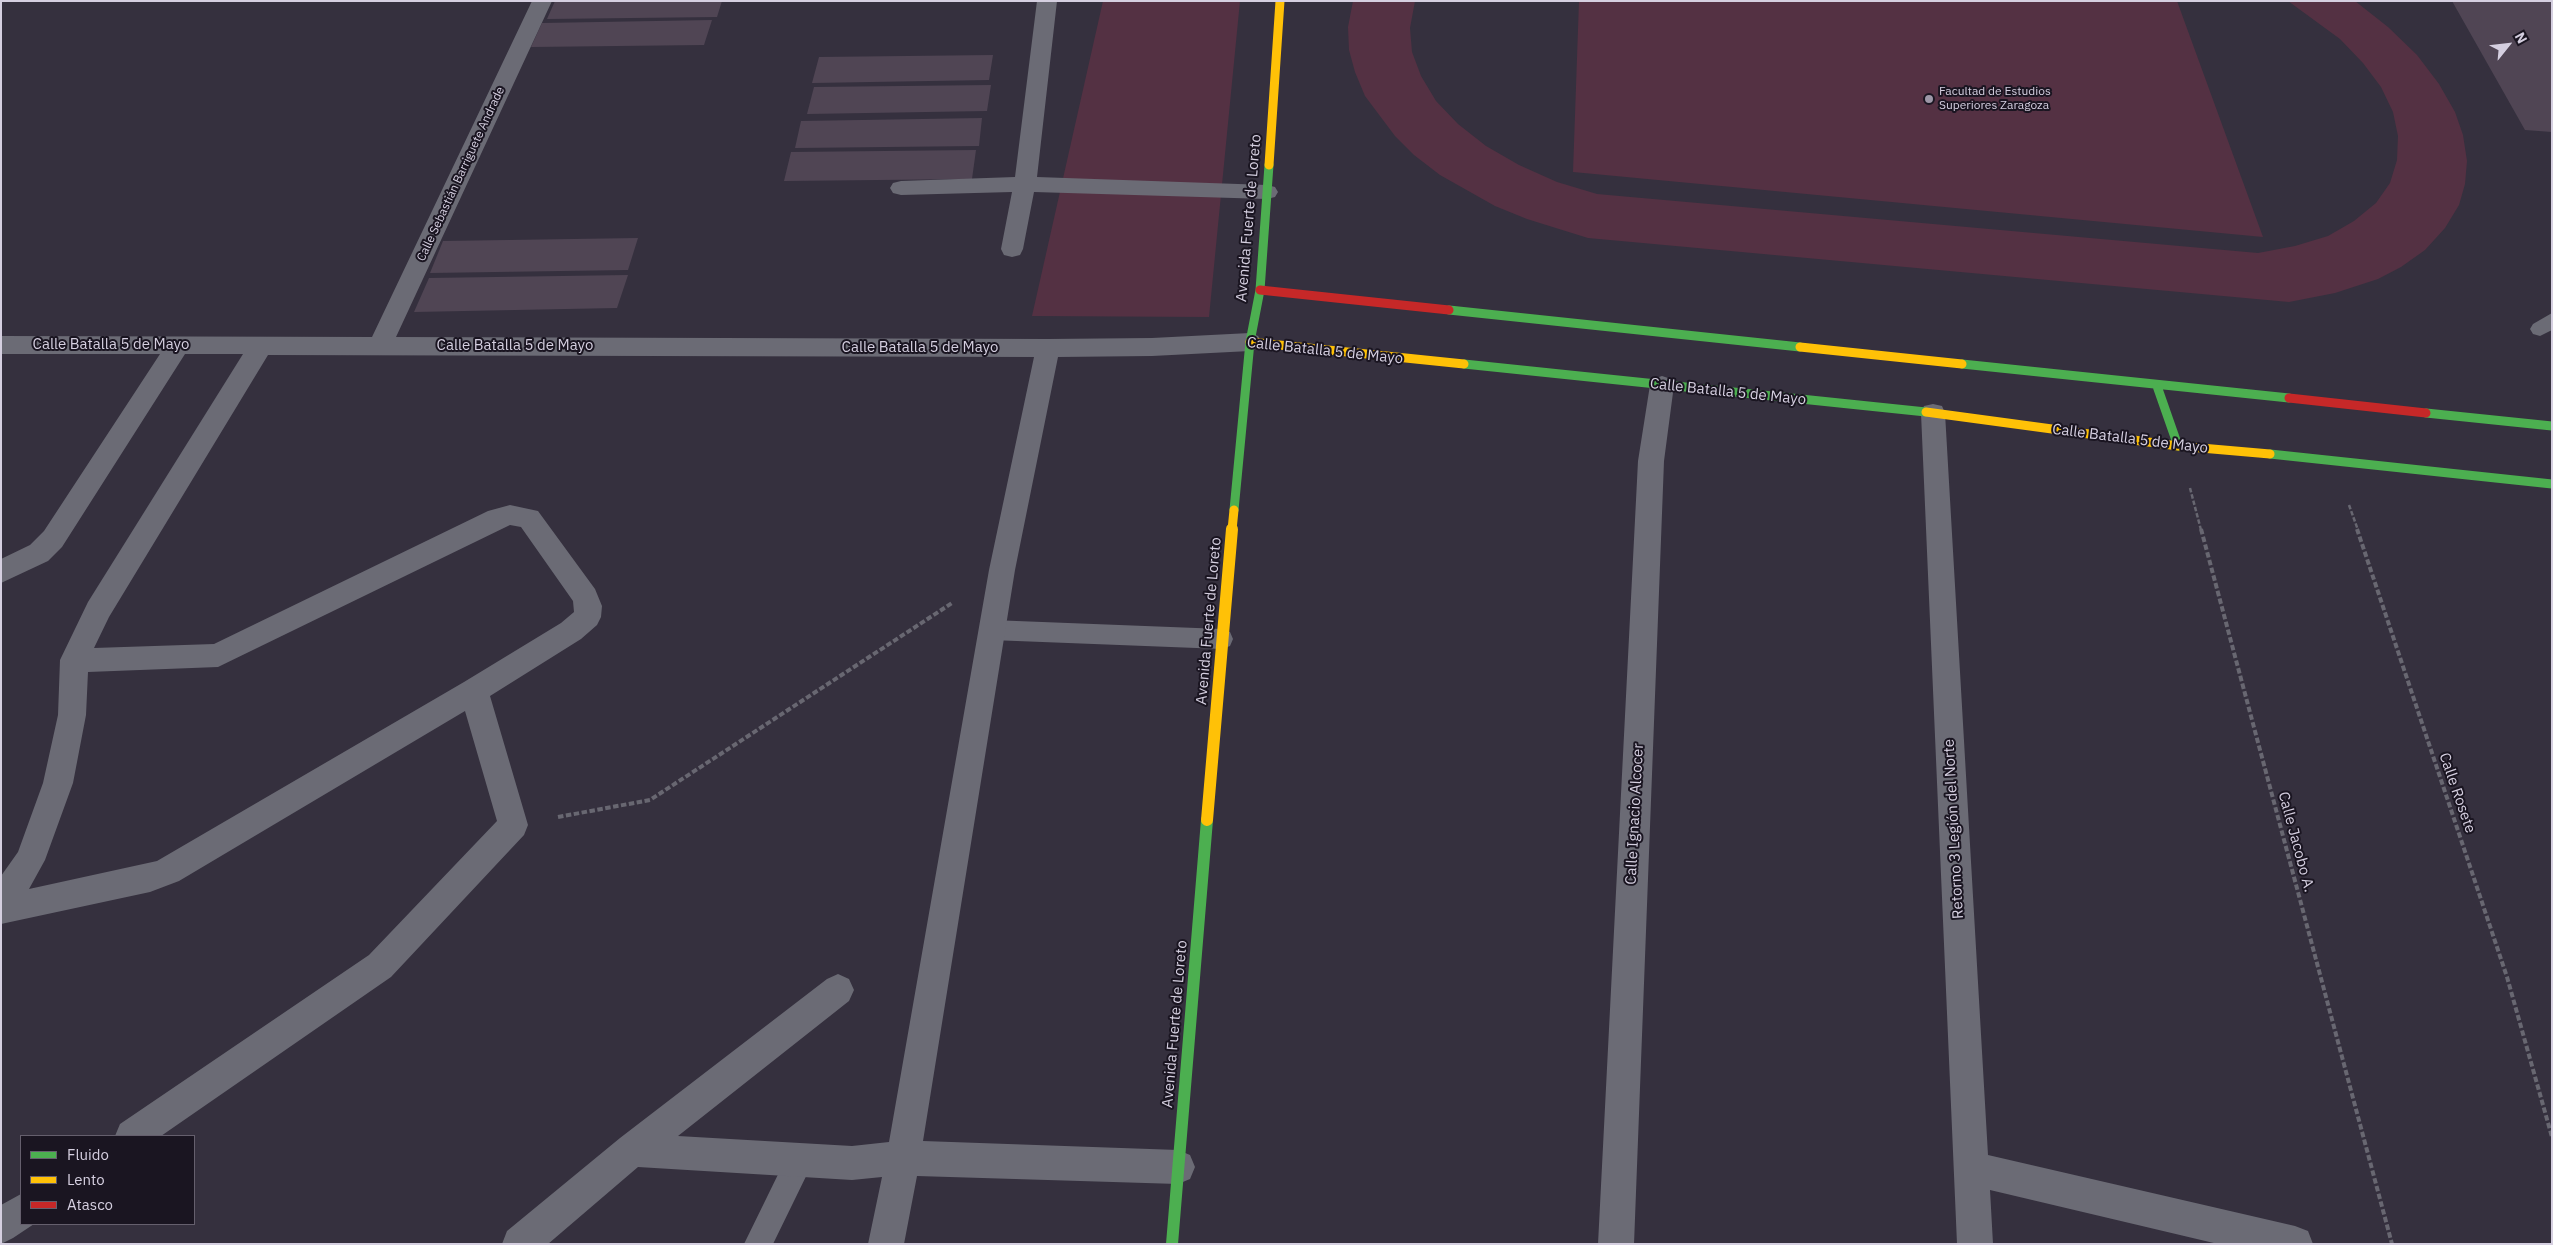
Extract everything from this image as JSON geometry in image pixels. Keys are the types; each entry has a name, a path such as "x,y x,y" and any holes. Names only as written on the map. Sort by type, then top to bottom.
{"street":[{"name":"Calle Sebastián Barriguete Andrade","path":"380,346 542,1"},
{"path":"1012,250 1025,184 1047,1"},
{"name":"Avenida Fuerte de Loreto","path":"1172,1244 1222,639 1250,342 1260,290 1280,1"},
{"path":"901,188 1025,184 1267,192"},
{"path":"1260,290 2157,386 2552,426"},
{"name":"Calle Batalla 5 de Mayo","path":"1,345 1048,348 1152,347 1250,342 1933,413 2178,446 2333,460 2552,484"},
{"path":"1,572 34,556 53,539 179,345"},
{"path":"1,903 30,860 58,783 72,715 74,660 98,610 260,347"},
{"path":"886,1244 903,1158 1002,570 1048,348"},
{"name":"Calle Ignacio Alcocer","path":"1616,1244 1651,461 1662,385"},
{"path":"2157,386 2178,446"},
{"name":"Retorno 3 Legión del Norte","path":"1933,413 1976,1244"},
{"path":"1,909 150,878 168,871 474,692 571,632 587,617 588,606 585,597 534,524 529,518 521,515 497,518 218,655 206,657 74,660"},
{"path":"133,1135 380,966 513,825 474,692"},
{"path":"520,1244 632,1150 838,990"},
{"path":"632,1150 852,1163 903,1158 1178,1167"},
{"path":"1972,1169 2295,1244"},
{"path":"1,1226 20,1213"}],"lane":[{"path":"992,630 1222,639"},
{"path":"758,1244 800,1160"}],"path":[{"name":"Calle Jacobo A.","path":"2178,446 2392,1244"},
{"name":"Calle Rosete","path":"2333,460 2507,977 2552,1137"},
{"path":"513,825 650,800 1002,570"}],"shaded area":[{"path":"1103,1 1240,1 1209,317 1032,316"},
{"path":"1353,1 1415,1 1410,28 1412,52 1421,76 1436,101 1458,124 1486,146 1519,165 1557,182 1597,194 2258,253 2295,246 2328,236 2354,221 2376,203 2390,183 2397,160 2398,136 2393,112 2381,87 2363,63 2340,39 2288,1 2355,1 2388,27 2417,55 2439,84 2455,112 2463,135 2467,161 2465,184 2459,205 2445,228 2425,250 2401,267 2378,279 2335,293 2289,302 1588,238 1527,219 1495,206 1440,175 1414,155 1395,136 1365,96 1355,72 1349,50 1348,27"},
{"path":"1579,1 2177,1 2263,237 1573,172"}],"building":[{"path":"555,1 722,1 717,17 547,19"},
{"path":"2452,1 2552,1 2552,132 2525,130"},
{"path":"712,20 704,45 531,47 542,23"},
{"path":"993,55 989,80 812,83 819,57"},
{"path":"991,85 987,111 807,114 814,87"},
{"path":"982,118 979,146 795,148 801,121"},
{"path":"976,150 972,179 784,181 791,152"},
{"path":"638,238 628,270 430,273 443,241"},
{"path":"628,275 617,308 414,312 429,278"}],"traffic: fast":[{"path":"1234,510 1250,342 1260,290 1269,165"},
{"path":"1449,310 1800,347"},
{"path":"1464,364 1926,412"},
{"path":"1962,364 2289,398"},
{"path":"2157,386 2178,446"},
{"path":"2426,413 2552,426"},
{"path":"2270,454 2552,484"},
{"path":"1172,1244 1207,820"}],"traffic: slow":[{"path":"1269,165 1280,1"},
{"path":"1250,342 1464,364"},
{"path":"1800,347 1962,364"},
{"path":"1926,412 2178,446 2270,454"},
{"path":"1207,820 1234,510"}],"traffic: jam":[{"path":"1260,290 1449,310"},
{"path":"2289,398 2426,413"}],"place":[{"name":"Facultad de Estudios Superiores Zaragoza","path":"1929,99"}]}
